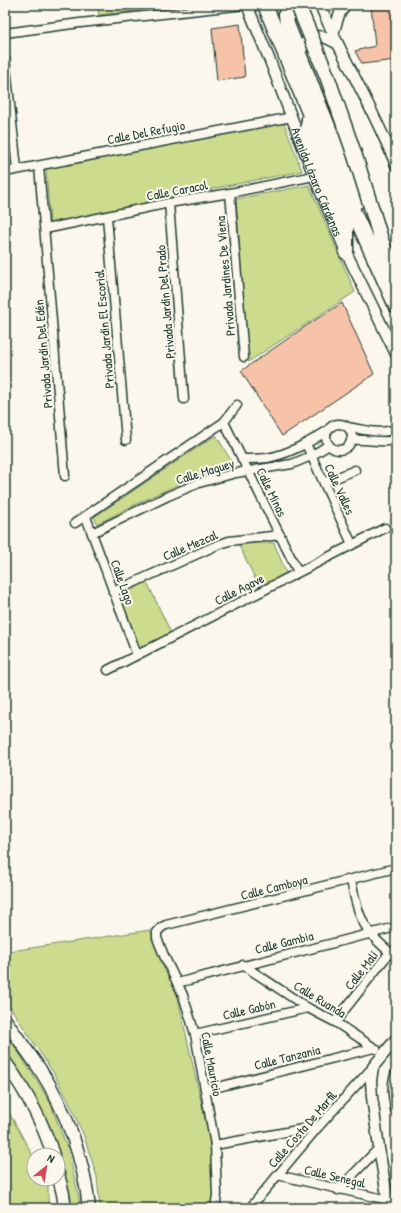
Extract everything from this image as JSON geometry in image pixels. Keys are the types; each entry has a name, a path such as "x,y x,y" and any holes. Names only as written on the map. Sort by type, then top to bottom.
{"highway":[{"name":"Avenida Lázaro Cárdenas","path":"265,5 310,115 396,306"},
{"path":"287,5 287,24 300,53 366,220 378,266"},
{"path":"298,5 328,76 382,242 396,274"},
{"path":"310,115 308,126 309,138 346,227 346,252"}],"main road":[{"path":"5,1020 39,1069 59,1104 76,1146 87,1188 89,1208"},
{"path":"5,1062 18,1080 37,1115 50,1147"},
{"path":"61,1187 65,1208"}],"street":[{"path":"5,33 88,22 246,5"},
{"name":"Avenida Lázaro Cárdenas","path":"246,5 270,61 314,176 346,252 396,354"},
{"path":"320,5 332,34 371,110 396,165"},
{"path":"332,34 339,15 345,5"},
{"path":"300,53 307,39 315,36 321,35 338,44"},
{"path":"5,58 17,169"},
{"name":"Calle Del Refugio","path":"5,172 292,117"},
{"name":"Privada Jardín Del Edén","path":"39,166 65,476"},
{"name":"Calle Caracol","path":"45,229 169,203 230,193 314,176"},
{"name":"Privada Jardines De Viena","path":"230,193 244,357"},
{"name":"Privada Jardín Del Prado","path":"169,203 184,399"},
{"name":"Privada Jardín El Escorial","path":"107,217 126,440"},
{"name":"Calle Maguey","path":"75,523 86,517 150,471 224,422 237,405"},
{"name":"Calle Minas","path":"224,422 298,572"},
{"path":"347,427 351,433 351,440 348,446 342,449 335,449 329,445 326,439 327,431 332,425 340,424 347,427 374,431 394,429 395,441 351,440"},
{"name":"Calle Maguey","path":"242,459 266,458 280,454 306,444 327,431"},
{"name":"Calle Valles","path":"306,444 352,544"},
{"name":"Calle Maguey","path":"92,533 168,496 199,484 236,473 292,464 311,456 329,445"},
{"path":"324,483 355,470"},
{"name":"Calle Lago","path":"86,517 137,655"},
{"name":"Calle Agave","path":"108,670 385,528"},
{"name":"Calle Mezcal","path":"113,592 222,543 280,535"},
{"name":"Calle Camboya","path":"158,930 166,925 396,868"},
{"path":"351,880 360,919 369,933 393,954"},
{"name":"Calle Gambia","path":"177,982 396,927"},
{"name":"Calle Mauricio","path":"158,930 158,938 183,995 195,1034 215,1145 218,1195 215,1208"},
{"name":"Calle Malí","path":"335,1022 393,954"},
{"name":"Calle Ruanda","path":"243,965 308,1008 335,1022 384,1054"},
{"name":"Calle Gabón","path":"195,1034 308,1008"},
{"path":"388,1204 378,1148 371,1081 373,1067 396,1040"},
{"name":"Calle Tanzania","path":"206,1090 374,1048"},
{"name":"Calle Costa De Marfil","path":"250,1208 319,1126 373,1067"},
{"path":"396,1074 393,1081 393,1088 396,1109"},
{"path":"215,1145 319,1126"},
{"path":"338,1190 378,1148"},
{"name":"Calle Senegal","path":"277,1176 338,1190 388,1204"}],"green space":[{"path":"97,5 185,5 99,15"},
{"path":"284,123 302,171 171,197 172,202 50,223 46,169 117,154"},
{"path":"309,185 355,292 248,362 236,199"},
{"path":"216,435 236,469 218,472 182,483 148,498 97,524 94,517"},
{"path":"238,543 274,543 287,575 261,591"},
{"path":"145,581 148,584 171,633 143,646 138,643 120,597 122,593"},
{"path":"150,930 177,994 212,1150 216,1193 210,1208 100,1208 97,1177 84,1136 68,1100 53,1072 5,999 5,952"},
{"path":"5,1031 50,1102 69,1153 81,1208 69,1208 65,1187 66,1147 56,1147 40,1109 5,1053"},
{"path":"5,1105 28,1147 26,1147 26,1187 48,1187 48,1208 5,1208"}],"building":[{"path":"371,5 396,5 396,60 362,64 355,51 375,46"},
{"path":"240,24 245,77 217,81 212,28"},
{"path":"342,303 374,374 282,436 241,371"}]}
